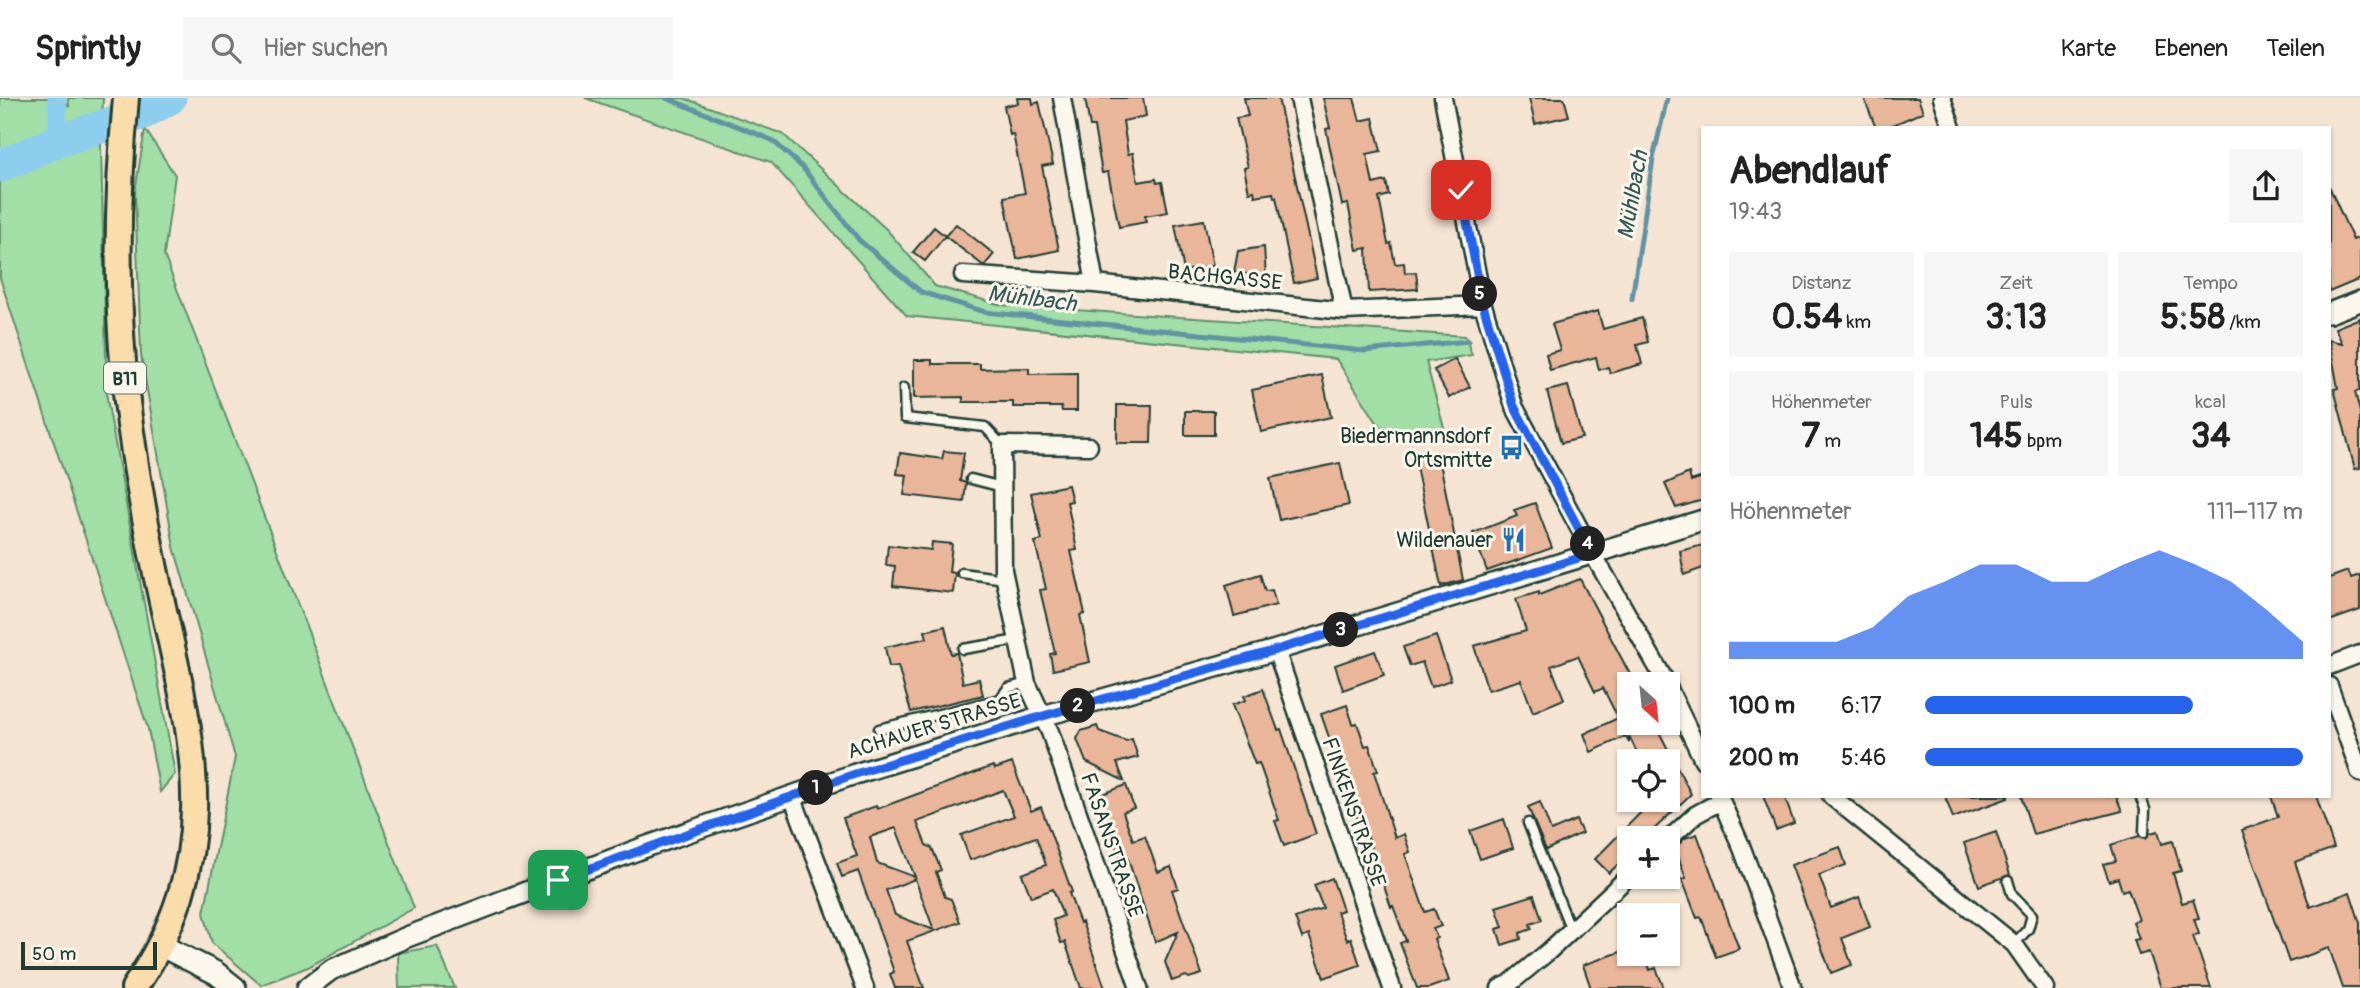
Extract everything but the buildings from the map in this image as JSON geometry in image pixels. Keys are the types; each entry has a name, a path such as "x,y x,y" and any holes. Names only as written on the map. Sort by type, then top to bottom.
{"main road":[{"name":"B11","path":"126,98 118,236 121,319 130,425 154,563 186,706 195,784 193,829 185,881 172,918 134,988"},
{"path":"159,945 216,974 235,988"}],"street":[{"path":"1062,98 1095,284"},
{"path":"1299,98 1344,311"},
{"path":"1443,98 1483,305 1514,406 1592,554 1660,672"},
{"path":"1942,98 1950,126"},
{"name":"BACHGASSE","path":"963,275 1095,284 1344,311 1483,305"},
{"path":"2331,312 2360,301"},
{"path":"1002,445 1089,446"},
{"name":"FASANSTRASSE","path":"1002,445 1005,579 1027,683 1043,716 1139,988"},
{"name":"ACHAUER STRASSE","path":"307,988 331,970 407,937 645,847 855,774 1701,521"},
{"name":"FINKENSTRASSE","path":"1276,650 1392,988"},
{"path":"2331,665 2360,654"},
{"path":"2331,692 2360,773"},
{"path":"1680,707 1697,735"},
{"path":"792,796 865,988"},
{"path":"1680,829 1720,798 1742,848 1793,988"},
{"path":"1833,798 2014,944 2045,988"},
{"path":"1500,988 1509,984 1617,887"}],"lane":[{"path":"904,388 905,418 985,427 1002,445"},
{"path":"971,479 1002,486"},
{"path":"962,573 1005,579"},
{"path":"963,649 1018,640"},
{"path":"879,729 1000,699 1008,688 1027,683"},
{"path":"2141,798 2145,809 2144,832"},
{"path":"1528,823 1571,930"},
{"path":"2008,881 2012,894 2032,915 2028,929 2014,944"}],"green space":[{"path":"0,98 59,98 69,106 68,98 103,98 101,147 107,399 175,774 160,792 148,729 0,278"},
{"path":"585,98 684,98 783,134 887,230 935,286 1001,305 1465,336 1472,355 1426,362 1446,435 1380,427 1336,359 907,316 771,162"},
{"path":"145,129 175,175 164,255 414,908 308,967 261,985 212,943 204,913 235,757 174,547 141,355 135,192"},
{"path":"437,946 455,988 399,988 398,953"}],"waterway":[{"path":"57,98 58,141"},
{"path":"0,166 58,141 143,113 170,98"},
{"name":"Mühlbach","path":"666,98 772,140 803,168 859,240 921,292 985,312 1364,351 1468,341"},
{"name":"Mühlbach","path":"1632,299 1653,159 1667,98"}],"place":[{"name":"Biedermannsdorf Ortsmitte","path":"1512,448"},
{"name":"Wildenauer","path":"1513,540"}],"route":[{"path":"558,880 855,774 1592,554 1514,406 1483,305 1461,190"}]}
